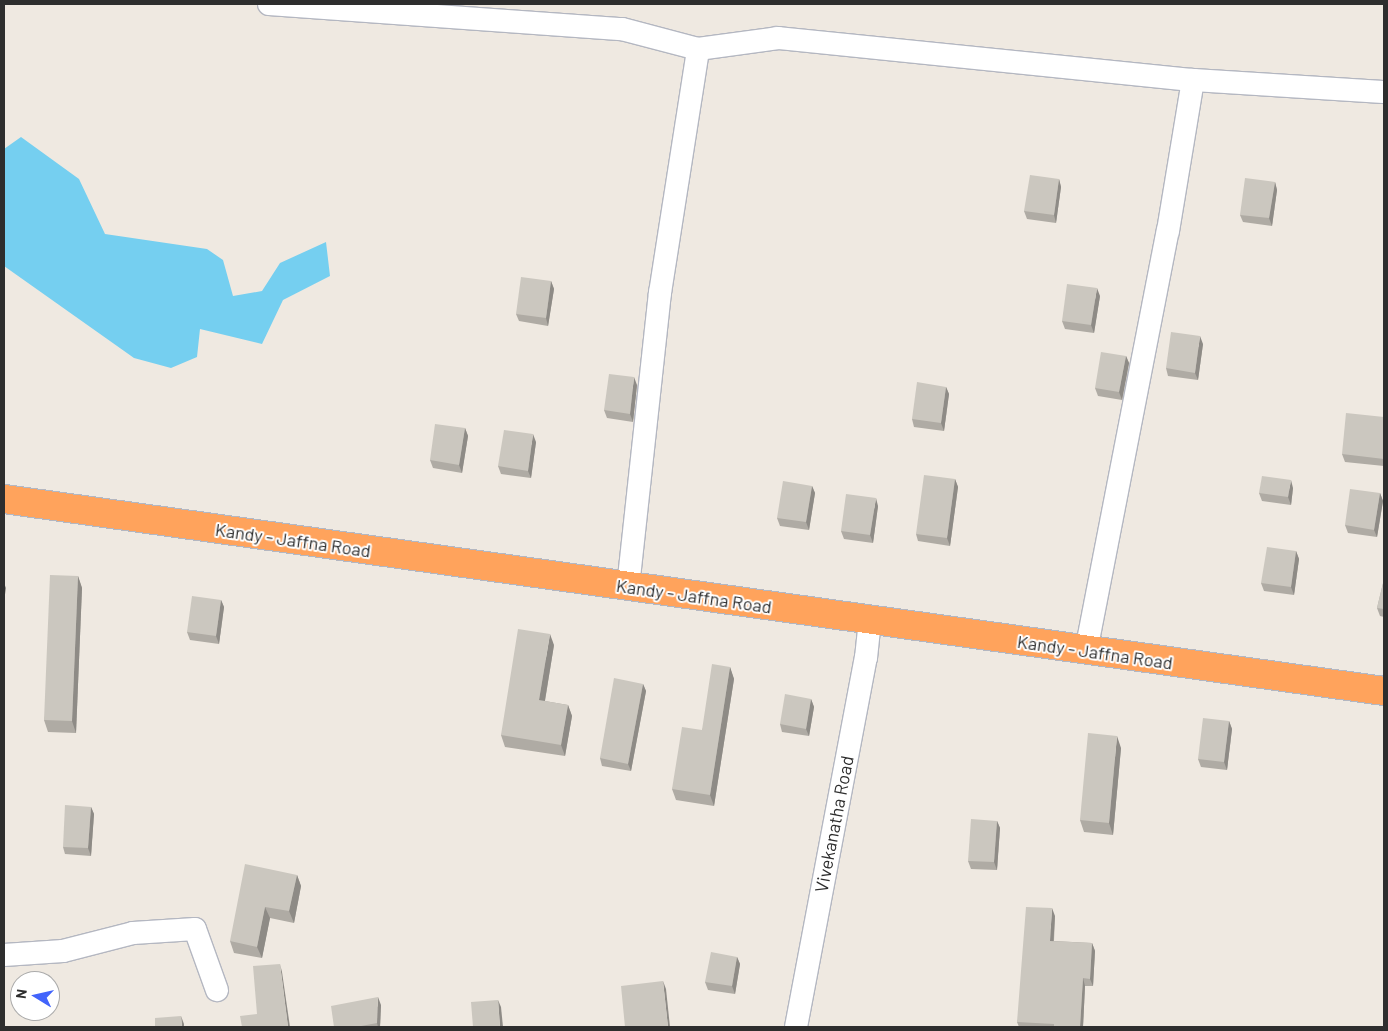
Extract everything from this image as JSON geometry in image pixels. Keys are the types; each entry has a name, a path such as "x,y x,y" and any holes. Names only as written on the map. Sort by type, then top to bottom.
{"highway":[{"name":"Kandy - Jaffna Road","path":"4,499 1384,691"}],"street":[{"path":"269,4 622,29 698,49 778,38 1192,80 1384,92"},
{"path":"628,587 660,292 698,49"},
{"path":"1086,651 1168,231 1192,80"},
{"name":"Vivekanatha Road","path":"796,1027 864,668 870,621"},
{"path":"4,955 63,951 133,933 195,929 217,990"}],"water":[{"path":"21,137 79,179 105,234 207,249 223,260 233,296 262,291 280,263 326,242 330,276 283,300 262,344 200,329 197,357 171,368 134,358 4,266 4,149"}],"building":[{"path":"1030,175 1059,179 1054,215 1024,211"},
{"path":"1245,178 1275,182 1269,218 1240,215"},
{"path":"521,277 551,281 546,318 516,314"},
{"path":"1067,284 1097,288 1091,325 1062,321"},
{"path":"1171,332 1200,336 1195,373 1166,368"},
{"path":"1101,352 1126,356 1119,392 1095,388"},
{"path":"609,374 634,377 630,414 604,410"},
{"path":"917,382 946,387 941,423 912,419"},
{"path":"1346,413 1384,417 1384,459 1342,454"},
{"path":"435,424 465,428 459,465 430,460"},
{"path":"504,430 533,434 528,471 498,466"},
{"path":"924,475 955,479 947,538 916,534"},
{"path":"1262,476 1291,480 1288,497 1259,493"},
{"path":"783,481 812,486 806,522 777,518"},
{"path":"1350,489 1380,493 1374,530 1345,525"},
{"path":"846,494 876,498 870,535 841,531"},
{"path":"1267,547 1296,551 1291,587 1261,583"},
{"path":"50,575 78,576 72,721 44,720"},
{"path":"1384,579 1384,609 1377,608"},
{"path":"192,596 221,600 216,636 187,632"},
{"path":"518,629 550,634 539,700 568,705 561,745 501,735"},
{"path":"712,664 730,667 710,795 672,789 682,727 702,730"},
{"path":"614,678 643,684 628,764 600,758"},
{"path":"785,694 811,699 806,729 780,724"},
{"path":"1203,718 1229,721 1224,762 1198,759"},
{"path":"1088,733 1117,736 1109,823 1080,820"},
{"path":"65,805 91,807 88,848 63,847"},
{"path":"971,819 997,821 994,862 968,861"},
{"path":"245,864 297,875 289,911 265,907 257,947 230,941"},
{"path":"1026,907 1052,908 1050,941 1092,943 1090,979 1083,978 1080,1027 1054,1027 1054,1024 1017,1022"},
{"path":"711,952 737,957 732,986 705,982"},
{"path":"280,964 288,1027 242,1027 240,1016 257,1014 253,966"},
{"path":"663,981 668,1027 625,1027 621,986"},
{"path":"378,997 377,1023 356,1027 334,1027 331,1006"},
{"path":"498,1000 500,1027 473,1027 471,1002"},
{"path":"181,1016 182,1027 155,1027 155,1018"}]}
